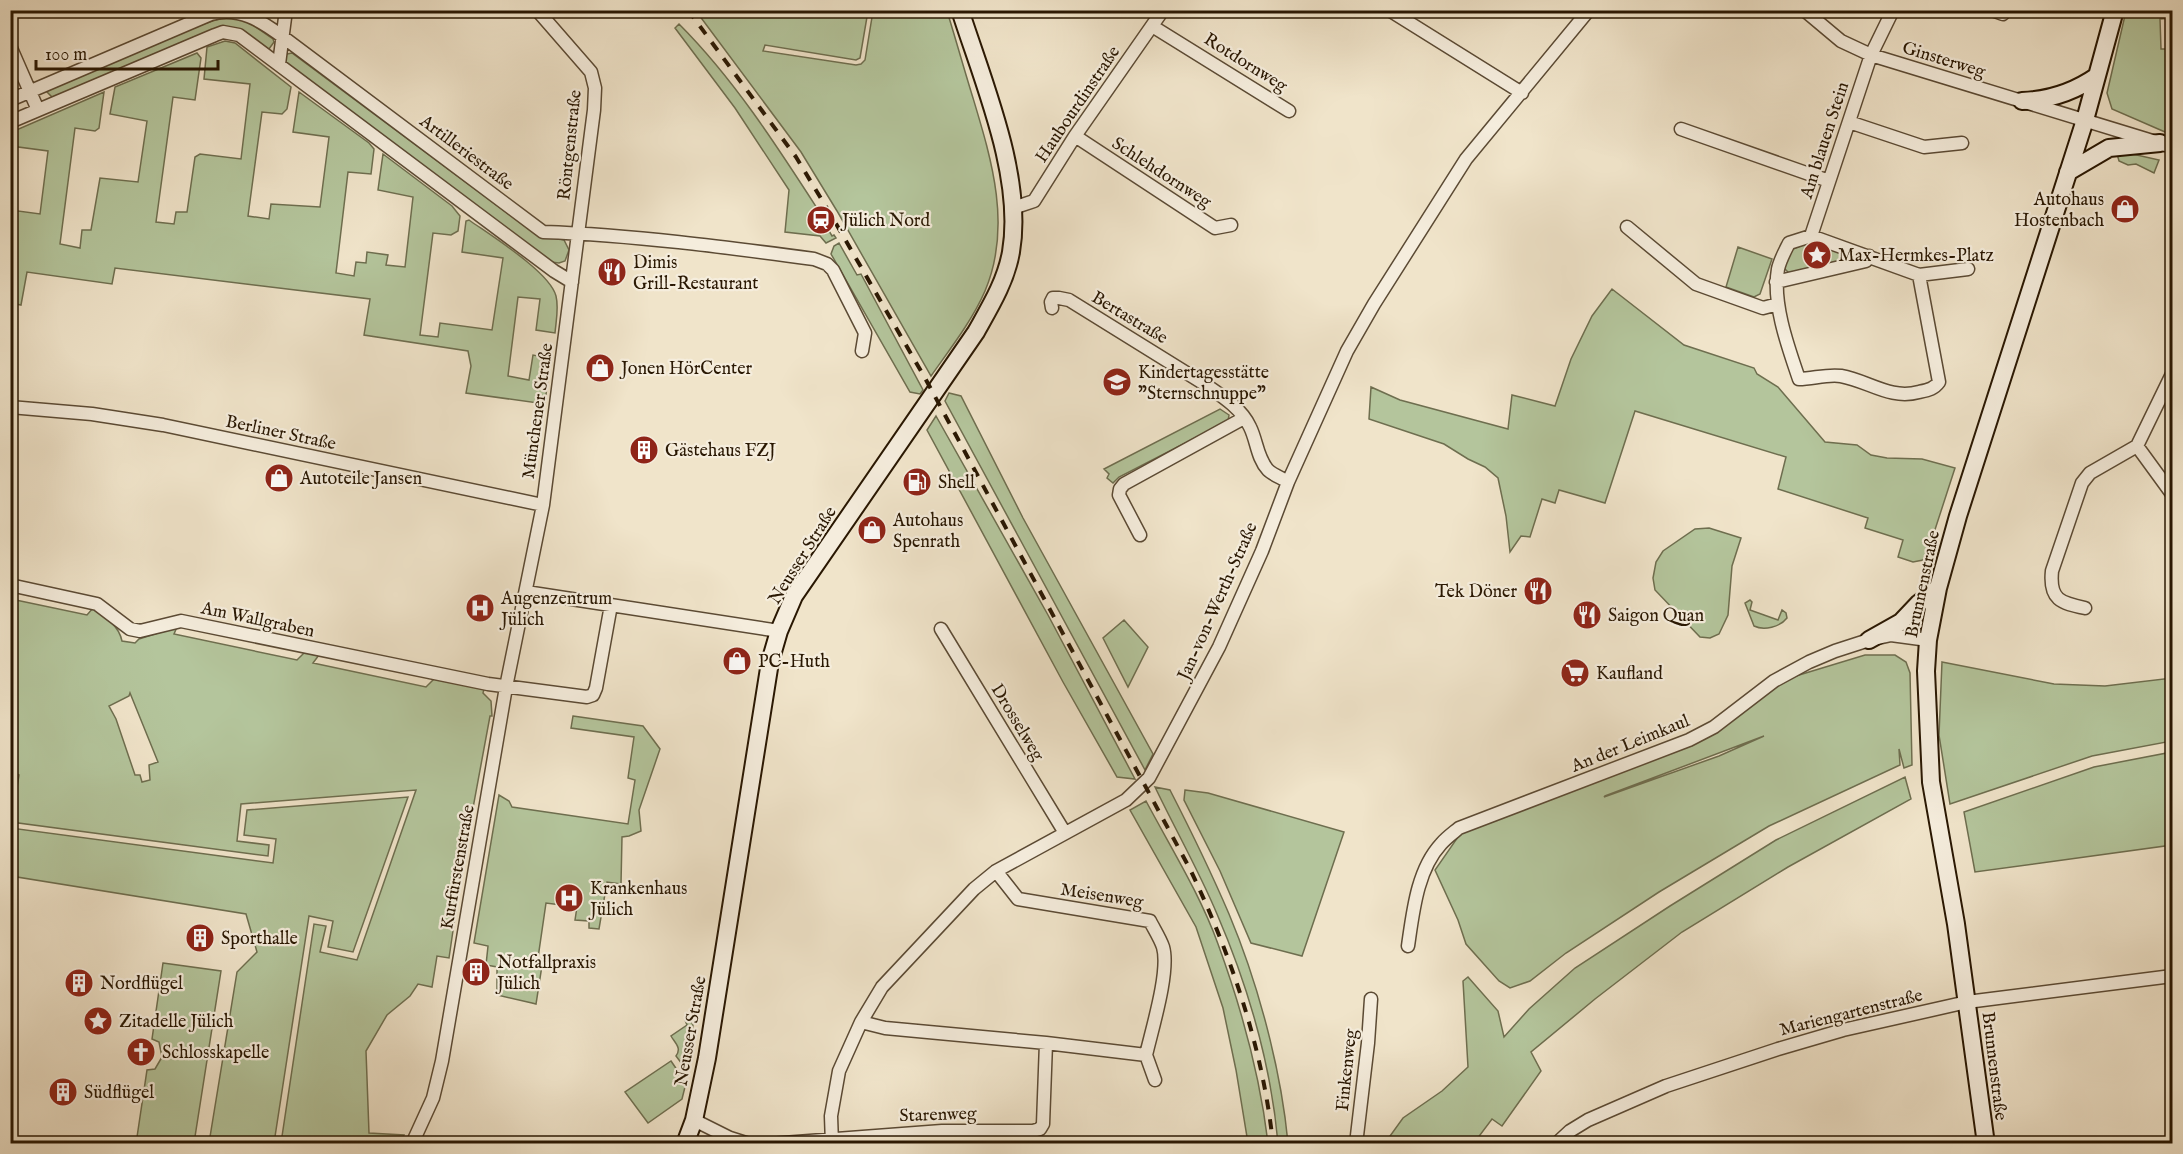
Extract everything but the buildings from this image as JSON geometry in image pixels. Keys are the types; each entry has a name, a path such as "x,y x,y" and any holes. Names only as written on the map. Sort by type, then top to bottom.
{"main road":[{"name":"Neusser Straße","path":"685,1143 694,1120 707,1058 764,696 779,631 794,596 976,332 995,299 1011,252 1013,208 1008,168 995,119 960,10"},
{"name":"Brunnenstraße","path":"1986,1143 1967,1002 1929,763 1926,671 1928,640 1938,588 1958,516 2085,120 2115,10"},
{"path":"2022,101 2063,94 2084,86 2097,76"},
{"path":"2068,172 2109,148 2166,145"},
{"path":"1869,639 1901,622 1919,603 1938,588"}],"street":[{"path":"279,64 286,10"},
{"name":"Röntgenstraße","path":"537,10 583,61 591,72 595,88 578,233"},
{"name":"Haubourdinstraße","path":"1013,208 1034,201 1075,136 1163,10"},
{"path":"1389,10 1522,93"},
{"name":"Jan-von-Werth-Straße","path":"832,1141 831,1116 839,1071 861,1022 882,987 974,889 996,871 1126,800 1149,778 1220,647 1262,551 1288,482 1347,351 1374,304 1466,159 1589,10"},
{"name":"Ginsterweg","path":"1804,10 1841,41 1871,55 2166,145"},
{"name":"Am blauen Stein","path":"1811,236 1871,55 1893,10"},
{"path":"1992,10 2003,14 2006,10"},
{"name":"Artilleriestraße","path":"10,100 211,14 222,11 246,14 260,20 283,36 543,232 578,233 733,248 814,258 820,261 833,270 864,333 862,351"},
{"name":"Rotdornweg","path":"1152,26 1289,111"},
{"path":"10,122 223,33 239,35 554,271 572,282"},
{"path":"10,46 38,110"},
{"path":"1849,122 1924,147 1962,144"},
{"path":"1681,129 1829,181"},
{"name":"Schlehdornweg","path":"1075,136 1215,228 1231,225"},
{"path":"1627,227 1696,284 1763,308 1778,304"},
{"name":"Münchener Straße","path":"526,592 543,505 578,233"},
{"path":"1919,276 1939,382 1935,388 1907,395 1893,394 1844,377 1828,375 1799,379 1778,304 1776,282 1779,266 1788,243 1811,236 1919,276 1968,268"},
{"path":"1776,282 1866,261 1869,256"},
{"name":"Bertastraße","path":"1052,308 1053,298 1069,300 1224,398 1250,426 1260,458 1269,471 1288,482"},
{"path":"2085,608 2063,603 2056,598 2051,583 2052,571 2082,483 2090,473 2137,446 2172,374"},
{"name":"Berliner Straße","path":"10,407 92,414 163,425 543,505"},
{"path":"1140,535 1119,495 1124,484 1244,418"},
{"path":"2137,446 2172,494"},
{"name":"Am Wallgraben","path":"10,585 97,604 130,629 140,631 181,621 488,684 587,697 593,695 611,605"},
{"path":"526,592 779,631"},
{"name":"Kurfürstenstraße","path":"412,1143 433,1098 442,1061 506,687 526,592"},
{"name":"Drosselweg","path":"941,629 1065,833"},
{"name":"An der Leimkaul","path":"1408,946 1413,912 1426,867 1440,845 1459,828 1689,740 1714,727 1774,681 1809,662 1869,639 1891,635 1928,640"},
{"name":"Meisenweg","path":"996,871 1018,899 1150,921 1163,948 1163,969 1161,996 1146,1055"},
{"name":"Mariengartenstraße","path":"1557,1143 1569,1131 1588,1120 1666,1086 1843,1030 1967,1002 2172,976"},
{"name":"Finkenweg","path":"1356,1143 1371,999"},
{"path":"861,1022 885,1028 1146,1055 1155,1080"},
{"name":"Starenweg","path":"832,1141 942,1131 1033,1131 1040,1128 1043,1124 1046,1043"},
{"path":"694,1120 730,1138 749,1143"},
{"path":"770,1143 832,1141"}],"green space":[{"path":"696,11 868,11 860,58 856,60 765,45 763,51 856,65 865,60 873,11 947,11 987,146 996,194 997,243 993,267 980,302 931,376 801,152"},
{"path":"2126,11 2172,11 2172,18 2160,19 2161,49 2172,49 2172,135 2112,109 2107,93"},
{"path":"228,16 247,21 274,42 269,49 217,29 53,98 47,92 47,88 191,28"},
{"path":"679,24 720,70 758,119 826,222 832,236 836,238 826,243 820,236 785,232 789,190 735,108 675,28"},
{"path":"225,41 235,43 291,87 287,109 282,114 262,112 248,216 269,219 271,204 320,207 329,137 293,132 299,92 374,149 371,174 348,172 336,273 354,276 356,262 366,263 367,252 388,255 386,265 405,267 413,197 378,190 383,154 452,206 460,216 458,231 451,235 433,233 420,335 438,337 440,323 492,330 503,258 462,252 466,221 469,220 518,255 543,276 551,286 557,305 555,333 536,330 540,299 518,297 508,376 529,380 533,355 550,358 545,404 466,393 471,366 468,351 364,335 370,299 115,268 112,284 27,272 21,305 11,303 11,210 40,214 48,151 11,146 14,131 104,92 99,128 95,131 75,128 60,244 80,248 82,230 91,230 100,178 138,182 147,121 110,114 115,87 197,53 201,58 195,100 173,97 156,222 174,224 176,212 187,212 195,157 200,154 241,159 250,84 204,79 207,47"},
{"path":"292,53 534,233 564,240 569,250 565,261 551,262 285,63 284,58 287,54"},
{"path":"2128,153 2159,160 2154,173 2136,164 2128,165 2119,161 2117,154"},
{"name":"Max-Hermkes-Platz","path":"1810,241 1858,260 1791,275 1783,267 1789,251"},
{"path":"839,243 857,275 861,274 923,390 920,394 910,392 831,254 834,246"},
{"path":"1738,247 1772,259 1760,294 1754,297 1726,287"},
{"path":"1612,289 1684,345 1754,368 1757,374 1778,387 1825,442 1857,445 1871,455 1922,459 1955,468 1923,560 1913,562 1898,557 1903,540 1865,528 1868,518 1778,489 1786,457 1635,411 1605,503 1559,490 1555,503 1542,499 1530,537 1521,536 1510,552 1506,516 1498,478 1485,467 1444,444 1369,419 1371,387 1400,400 1508,429 1512,395 1555,406 1571,359 1592,316"},
{"path":"949,393 961,396 1023,518 1153,754 1145,770 945,401"},
{"path":"1220,409 1229,415 1228,421 1119,477 1113,483 1107,478 1109,474 1104,469"},
{"path":"936,416 1048,615 1135,779 1117,777 1063,682 927,430"},
{"path":"1709,528 1741,538 1732,566 1728,615 1719,634 1710,638 1700,637 1655,590 1653,578 1656,562 1663,551 1695,529"},
{"path":"11,599 87,615 93,608 115,626 122,641 135,643 139,639 177,627 174,634 297,660 305,652 319,655 313,663 426,687 434,679 484,689 483,693 491,701 492,716 490,716 463,862 449,958 437,956 432,987 418,984 410,996 387,1015 366,1051 369,1133 404,1135 401,1143 281,1143 314,924 326,926 320,952 357,960 416,790 241,804 237,841 269,845 268,856 11,822 19,775 11,771","holes":["130,693 158,762 149,765 150,780 142,782 140,775 135,775 116,719 109,706 129,696"]},
{"path":"1750,600 1752,602 1750,610 1778,620 1782,610 1786,613 1787,618 1772,627 1754,626 1745,603"},
{"path":"1124,620 1148,647 1128,687 1103,638"},
{"path":"1865,655 1895,655 1906,662 1910,673 1912,765 1904,768 1899,749 1900,765 1769,826 1659,892 1566,953 1530,981 1510,988 1499,981 1466,944 1458,920 1435,870 1460,834 1708,737 1786,679","holes":["1764,736 1719,756 1604,797"]},
{"path":"1942,662 2054,684 2105,686 2172,678 2172,741 2092,756 1950,804 1939,735"},
{"path":"573,716 643,726 660,749 639,810 641,831 622,837 621,884 607,882 599,929 589,928 589,921 575,920 577,907 546,903 538,958 543,959 536,1004 497,995 497,967 486,965 488,946 474,943 499,795 509,801 512,807 628,824 635,780 628,778 634,737 571,728"},
{"path":"2172,752 2172,845 1975,872 1964,812 2094,767"},
{"path":"1905,777 1911,799 1788,867 1682,932 1531,1052 1541,1071 1502,1126 1492,1119 1474,1143 1385,1143 1403,1118 1442,1091 1468,1067 1463,981 1468,977 1498,1011 1504,1037 1529,1009 1575,968 1670,906 1776,840"},
{"path":"1155,787 1170,790 1208,867 1240,941 1259,997 1274,1056 1288,1143 1278,1143 1264,1056 1239,969 1203,882"},
{"path":"1185,790 1208,793 1344,832 1302,956 1251,943 1220,871 1184,800"},
{"path":"408,797 353,952 328,947 333,921 309,916 274,1143 209,1143 237,972 257,952 246,914 11,876 11,828 273,863 276,839 244,835 247,810"},
{"path":"1146,801 1194,889 1218,944 1249,1042 1268,1143 1248,1143 1223,1008 1196,927 1130,810"},
{"path":"163,963 221,971 194,1143 137,1137 147,1070 155,1069 162,1057 159,1042 152,1039"},
{"path":"685,1020 691,1021 693,1025 688,1060 682,1064 676,1056 678,1048 671,1036 687,1025"},
{"path":"671,1061 686,1083 682,1099 648,1123 625,1092"}],"railway":[{"path":"688,10 796,157 831,215 925,378 1190,869 1219,935 1243,1003 1262,1073 1273,1144"}],"place":[{"name":"Autohaus Hostenbach","path":"2125,209"},
{"name":"Jülich Nord","path":"821,220"},
{"name":"Max-Hermkes-Platz","path":"1817,255"},
{"name":"Dimis Grill-Restaurant","path":"612,272"},
{"name":"Jonen HörCenter","path":"600,368"},
{"name":"Kindertagesstätte \"Sternschnuppe\"","path":"1117,382"},
{"name":"Gästehaus FZJ","path":"644,450"},
{"name":"Autoteile Jansen","path":"279,478"},
{"name":"Shell","path":"917,482"},
{"name":"Autohaus Spenrath","path":"872,530"},
{"name":"Tek Döner","path":"1538,591"},
{"name":"Augenzentrum Jülich","path":"480,608"},
{"name":"Saigon Quan","path":"1587,615"},
{"name":"PC-Huth","path":"737,661"},
{"name":"Kaufland","path":"1575,673"},
{"name":"Krankenhaus Jülich","path":"569,898"},
{"name":"Sporthalle","path":"200,938"},
{"name":"Notfallpraxis Jülich","path":"476,972"},
{"name":"Nordflügel","path":"79,983"},
{"name":"Zitadelle Jülich","path":"98,1021"},
{"name":"Schlosskapelle","path":"141,1052"},
{"name":"Südflügel","path":"63,1092"}]}
